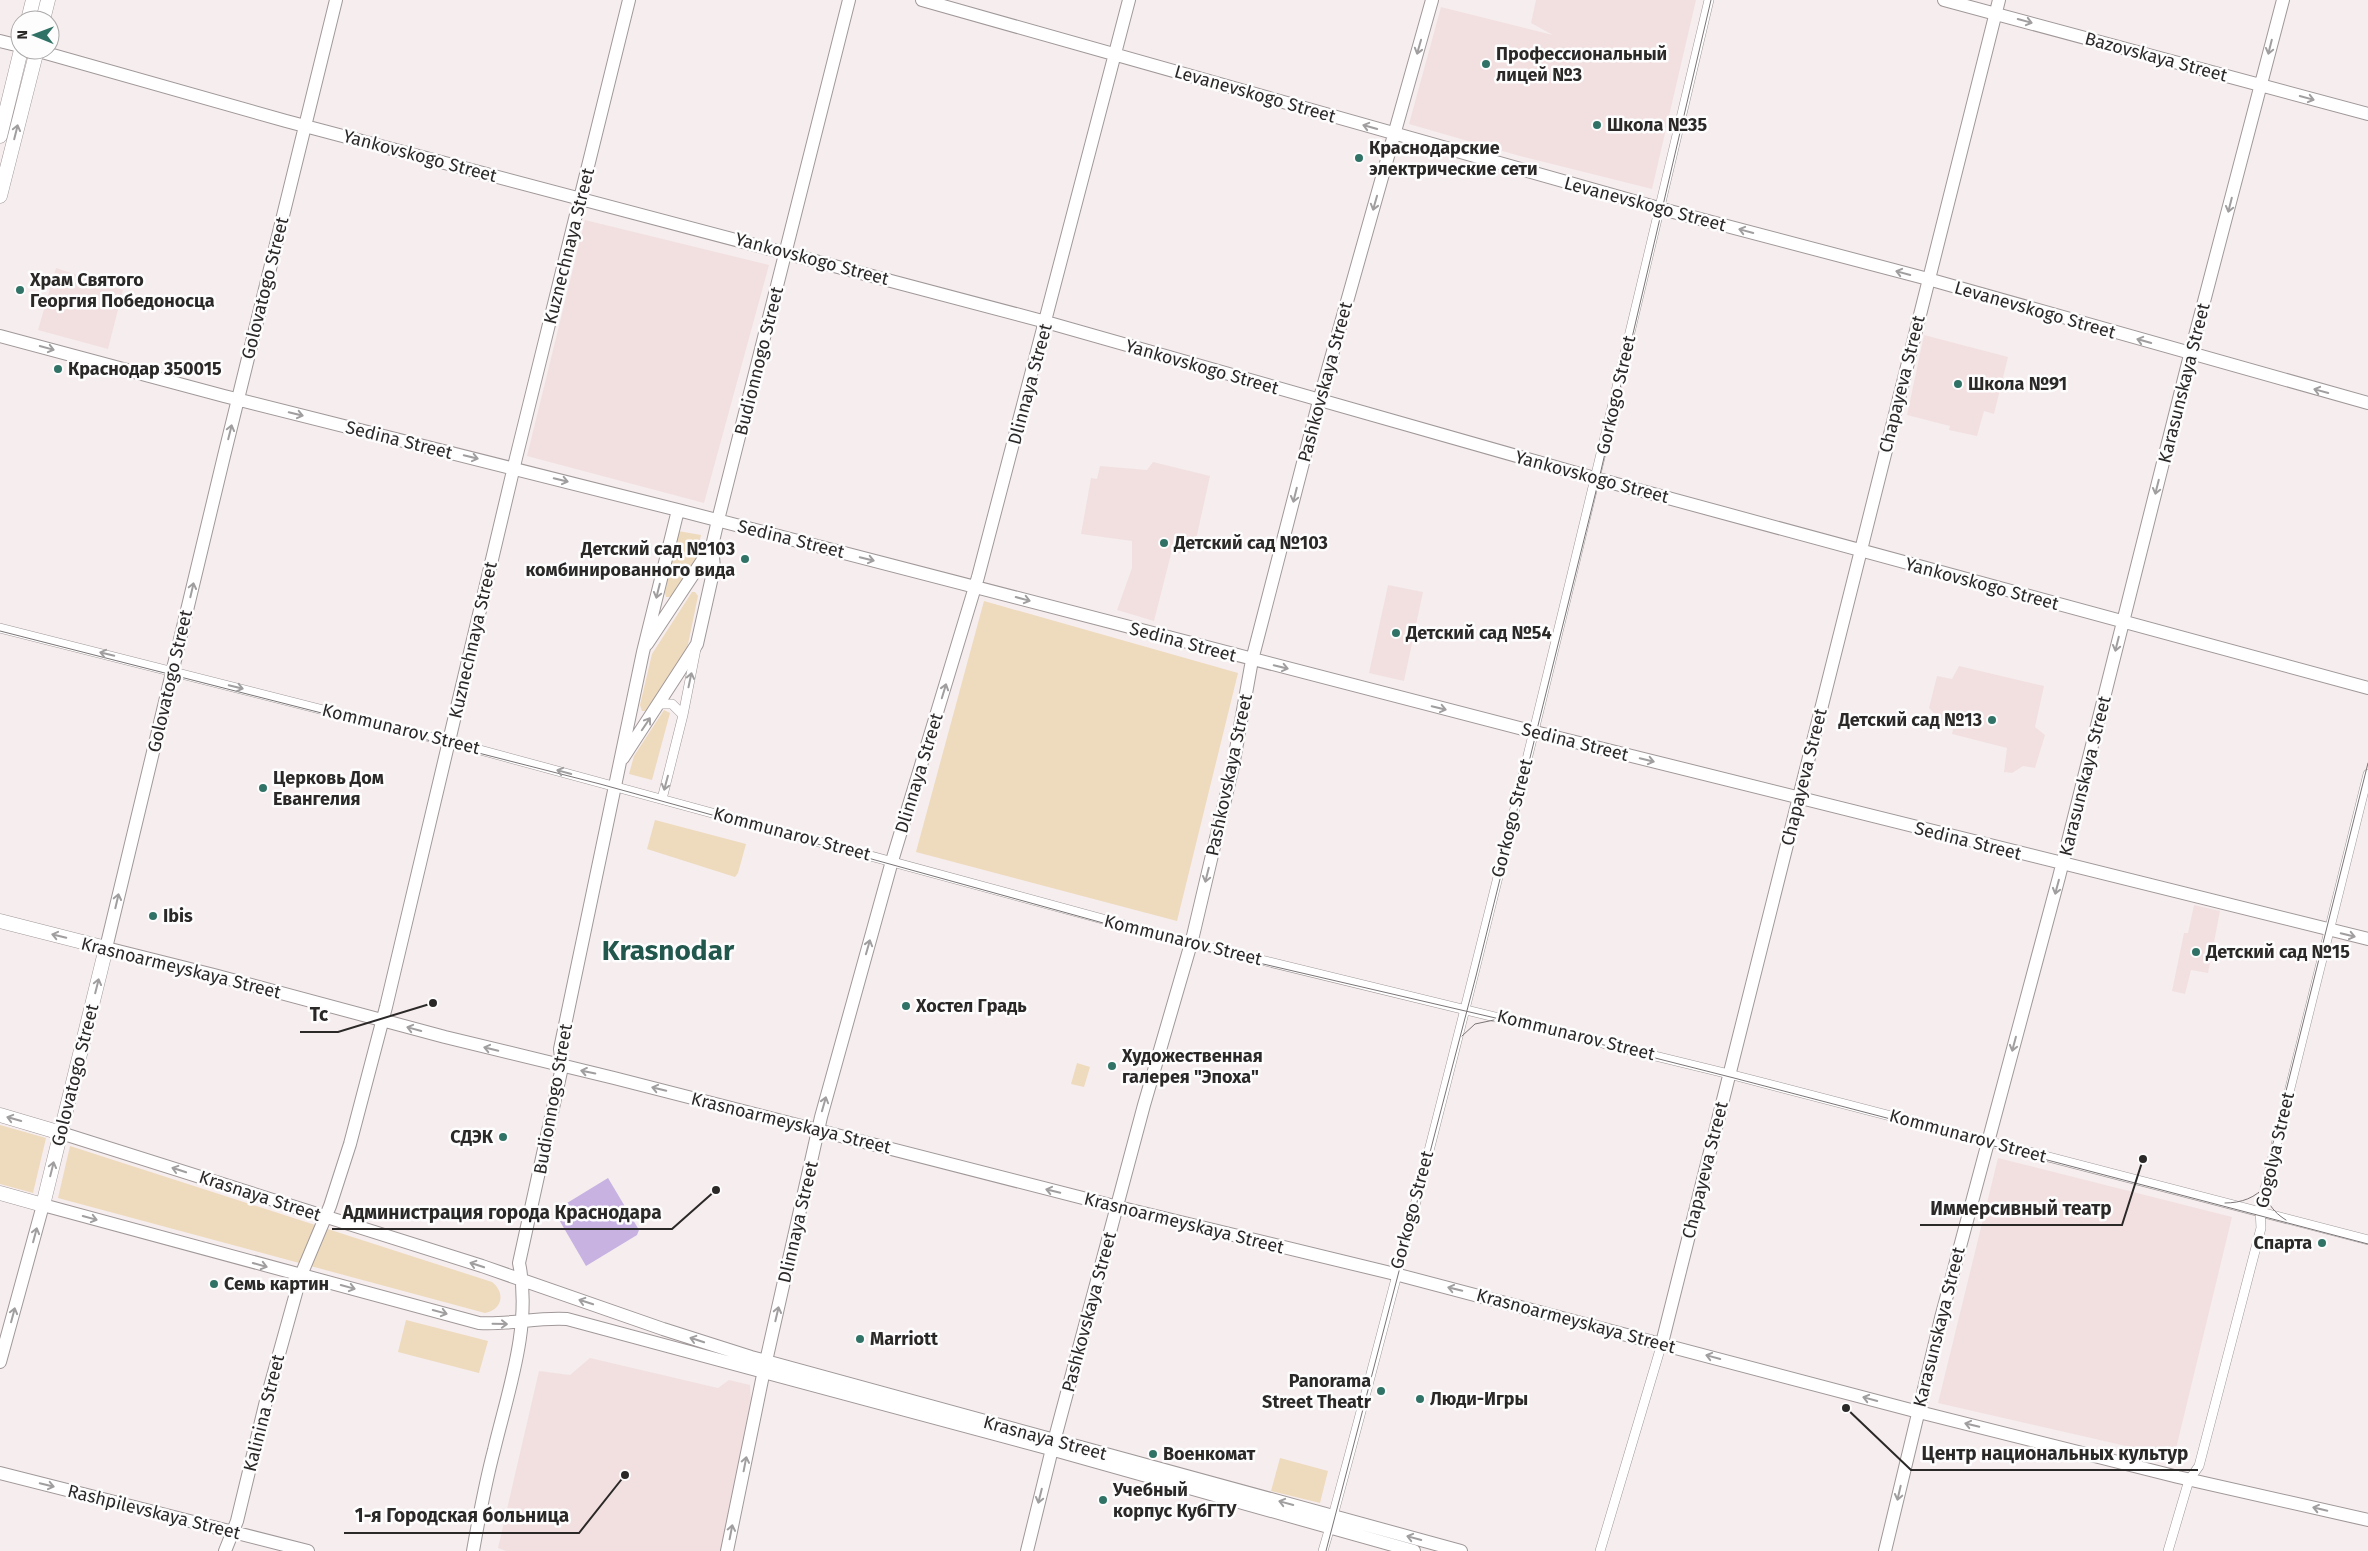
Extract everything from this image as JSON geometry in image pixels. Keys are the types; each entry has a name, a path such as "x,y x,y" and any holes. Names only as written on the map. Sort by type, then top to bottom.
{"main road":[{"path":"0,136 19,60"},
{"path":"0,196 34,60"},
{"name":"Krasnoarmeyskaya Street","path":"0,921 106,948"},
{"name":"Golovatogo Street","path":"43,1205 106,948"},
{"name":"Krasnaya Street","path":"0,1115 61,1133"},
{"name":"Krasnaya Street","path":"0,1193 43,1205"}],"street":[{"name":"Golovatogo Street","path":"106,948 172,671 243,401 336,0"},
{"name":"Kuznechnaya Street","path":"301,1275 325,1218 350,1144 382,1021 514,468 629,0"},
{"name":"Budionnogo Street","path":"662,799 683,715 714,568 712,546 718,520 849,0"},
{"name":"Levanevskogo Street","path":"922,0 1660,208 1928,280 2190,355 2368,403"},
{"name":"Dlinnaya Street","path":"727,1551 765,1366 818,1130 892,861 976,586 1130,0"},
{"name":"Pashkovskaya Street","path":"1027,1551 1053,1445 1144,1105 1191,943 1233,766 1252,660 1319,401 1432,0"},
{"name":"Gorkogo Street","path":"1324,1551 1465,1008 1534,732 1597,478 1709,0"},
{"name":"Bazovskaya Street","path":"1944,0 2368,114"},
{"name":"Chapayeva Street","path":"1600,1551 1662,1343 1999,0"},
{"name":"Karasunskaya Street","path":"1885,1551 1918,1411 2063,865 2122,622 2283,0"},
{"name":"Yankovskogo Street","path":"60,57 306,126 1046,322 1319,401 1861,552 2368,688"},
{"name":"Sedina Street","path":"0,336 243,401 976,586 1252,660 1534,732 2063,865 2368,939"},
{"name":"Budionnogo Street","path":"472,1551 514,1363 521,1323 523,1281 519,1263 562,1066 560,1049 643,652 678,510"},
{"name":"Budionnogo Street","path":"643,652 712,546"},
{"name":"Kommunarov Street","path":"0,628 449,742 1191,943 1465,1008 1729,1074 2368,1240"},
{"name":"Budionnogo Street","path":"619,764 660,704 697,644"},
{"path":"660,704 672,704 683,715"},
{"name":"Gogolya Street","path":"2168,1551 2189,1480 2199,1466 2202,1457 2260,1228 2259,1212 2368,774"},
{"name":"Krasnoarmeyskaya Street","path":"106,948 382,1021 1118,1207 1395,1274 2189,1480 2368,1520"},
{"name":"Krasnaya Street","path":"61,1133 325,1218 482,1266 633,1317 765,1366"},
{"name":"Golovatogo Street","path":"0,1362 43,1205"},
{"name":"Krasnaya Street","path":"43,1205 479,1323 521,1323 551,1318 567,1319 627,1336 765,1366 1331,1521 1461,1551"},
{"name":"Kalinina Street","path":"225,1551 233,1533 301,1275"},
{"path":"627,1336 633,1317"},
{"name":"Rashpilevskaya Street","path":"0,1473 308,1551"},
{"name":"Krasnaya Street","path":"1331,1521 1414,1551"}],"shaded area":[{"name":"Школа №35","path":"1536,0 1696,0 1652,189 1520,156 1409,124 1441,7 1553,35 1531,23"},
{"path":"585,220 769,265 704,503 527,456"},
{"path":"56,268 123,290 108,349 38,330"},
{"name":"Школа №91","path":"1924,335 2008,357 1994,414 1984,411 1977,436 1949,430 1950,426 1907,415"},
{"name":"Детский сад №103","path":"1153,462 1210,476 1195,544 1192,544 1191,552 1171,554 1154,621 1117,610 1132,568 1132,541 1081,534 1091,478 1097,479 1100,466 1147,470"},
{"path":"678,531 701,535 696,558 672,597 666,597 665,593"},
{"name":"Детский сад №54","path":"1388,585 1423,592 1404,681 1369,673"},
{"path":"692,592 695,592 698,596 687,649 647,711 642,711 640,705 652,654"},
{"path":"984,601 1238,673 1177,921 916,852"},
{"name":"Детский сад №13","path":"1959,666 2044,686 2035,727 2045,735 2035,768 2023,766 2012,773 2004,772 2007,748 1952,734 1955,721 1939,718 1929,708 1937,676 1952,679"},
{"path":"664,710 670,713 652,780 629,774 634,756"},
{"path":"655,820 746,844 738,873 735,877 647,849"},
{"name":"Детский сад №15","path":"2194,905 2220,911 2208,973 2191,970 2185,994 2172,991 2184,933 2188,933"},
{"path":"1077,1063 1090,1067 1084,1087 1071,1084"},
{"path":"0,1125 46,1138 33,1193 0,1184"},
{"path":"70,1146 492,1282 499,1291 500,1300 495,1308 485,1313 58,1198"},
{"path":"1998,1158 2232,1217 2174,1457 1938,1403"},
{"path":"608,1178 639,1230 637,1235 586,1266 554,1211"},
{"path":"406,1320 488,1341 479,1373 398,1352"},
{"path":"590,1358 718,1388 729,1380 750,1385 751,1402 721,1551 506,1551 498,1548 539,1371 570,1375"},
{"path":"1280,1458 1328,1471 1320,1503 1271,1491"}],"tram line":[{"path":"1326,1551 1476,976 1599,479 1711,0"},
{"path":"0,631 600,784 1190,947 1517,1023 2368,1244"},
{"path":"2286,1220 2275,1211 2268,1201 2265,1189 2265,1175 2368,763"},
{"path":"1462,1036 1475,1024 1494,1020"},
{"path":"2225,1203 2248,1199 2266,1185"}],"place":[{"name":"Профессиональный лицей №3","path":"1486,64"},
{"name":"Школа №35","path":"1597,125"},
{"name":"Краснодарские электрические сети","path":"1359,158"},
{"name":"Храм Святого Георгия Победоносца","path":"20,290"},
{"name":"Краснодар 350015","path":"58,369"},
{"name":"Школа №91","path":"1958,384"},
{"name":"Детский сад №103","path":"1164,543"},
{"name":"Детский сад №103 комбинированного вида","path":"745,559"},
{"name":"Детский сад №54","path":"1396,633"},
{"name":"Детский сад №13","path":"1992,720"},
{"name":"Церковь Дом Евангелия","path":"263,788"},
{"name":"Ibis","path":"153,916"},
{"name":"Детский сад №15","path":"2196,952"},
{"name":"Тс","path":"433,1003"},
{"name":"Хостел Градь","path":"906,1006"},
{"name":"Художественная галерея \"Эпоха\"","path":"1112,1066"},
{"name":"СДЭК","path":"503,1137"},
{"name":"Иммерсивный театр","path":"2143,1159"},
{"name":"Администрация города Краснодара","path":"716,1190"},
{"name":"Спарта","path":"2322,1243"},
{"name":"Семь картин","path":"214,1284"},
{"name":"Marriott","path":"860,1339"},
{"name":"Panorama Street Theatr","path":"1381,1391"},
{"name":"Люди-Игры","path":"1420,1399"},
{"name":"Центр национальных культур","path":"1846,1408"},
{"name":"Военкомат","path":"1153,1454"},
{"name":"1-я Городская больница","path":"625,1475"},
{"name":"Учебный корпус КубГТУ","path":"1103,1500"}],"district":[{"name":"Krasnodar","path":"668,950"}]}
